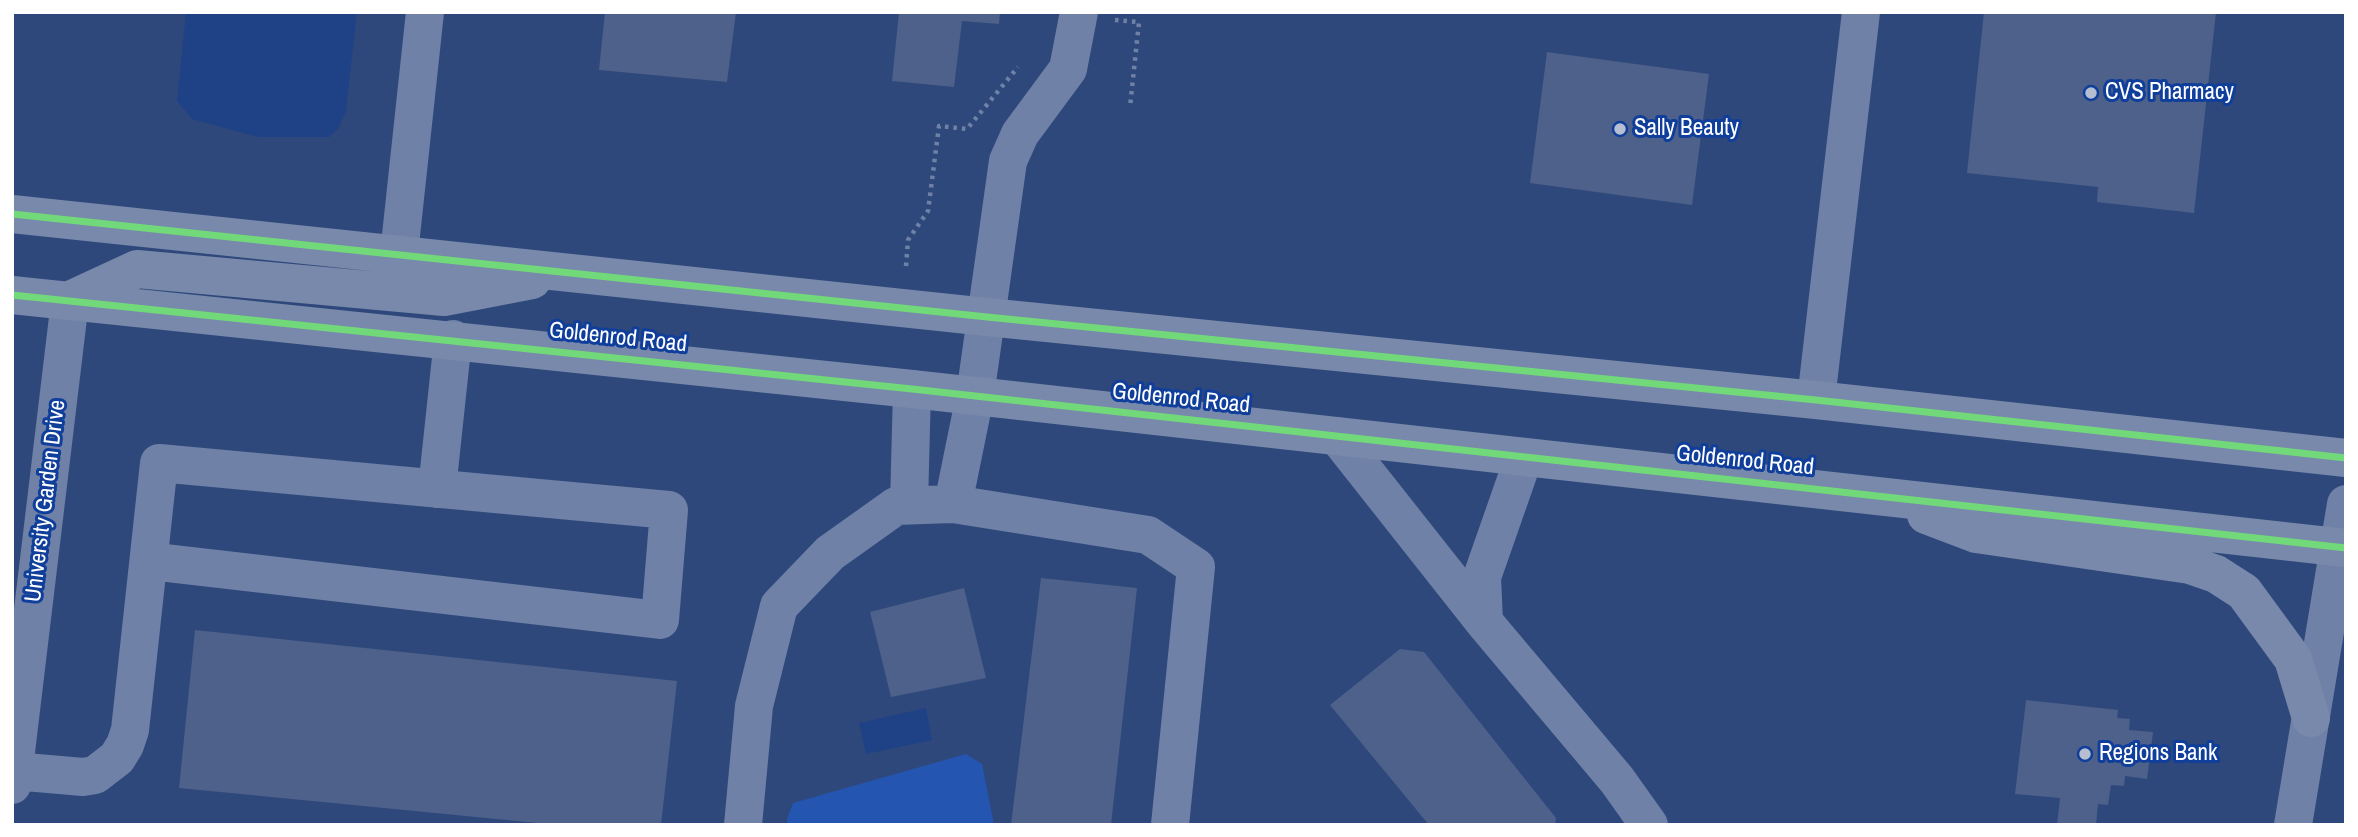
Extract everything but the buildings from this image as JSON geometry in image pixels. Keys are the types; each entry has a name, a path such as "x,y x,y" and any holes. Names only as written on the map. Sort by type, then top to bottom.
{"main road":[{"path":"12,215 1816,400 2346,458"},
{"path":"70,300 137,270 444,297 572,272"},
{"name":"Goldenrod Road","path":"12,295 453,339 2342,547"},
{"path":"1865,493 1976,534 2190,565 2216,574 2244,592 2293,659 2311,718"}],"street":[{"path":"399,254 425,12"},
{"path":"953,504 975,396 1008,161 1020,134 1068,69 1079,12"},
{"path":"1816,400 1861,12"},
{"name":"University Garden Drive","path":"13,778 20,641 70,300"},
{"path":"437,489 453,339"},
{"path":"909,505 912,389"},
{"path":"1337,436 1484,622 1617,780 1649,825"},
{"path":"1484,622 1482,577 1524,457"},
{"path":"13,778 95,775 117,758 125,746 130,730 159,463 669,510 660,620 149,561"},
{"path":"743,825 754,706 779,606 830,553 896,506 953,504 1148,535 1196,567 1170,825"},
{"path":"2293,825 2342,547 2346,504"}],"path":[{"path":"906,266 908,240 928,211 939,126 967,129 995,92 1026,58"}],"shaded area":[{"path":"186,12 357,12 346,111 338,129 329,137 258,137 192,119 177,101"},
{"path":"926,708 932,740 866,754 859,723"},
{"path":"966,754 982,764 994,825 788,825 787,819 793,803"}],"cycle path":[{"path":"12,214 987,317 1816,400 2346,458"},
{"path":"12,295 912,389 2346,548"}],"place":[{"name":"CVS Pharmacy","path":"2091,93"},
{"name":"Sally Beauty","path":"1620,129"},
{"name":"Regions Bank","path":"2085,754"}]}
